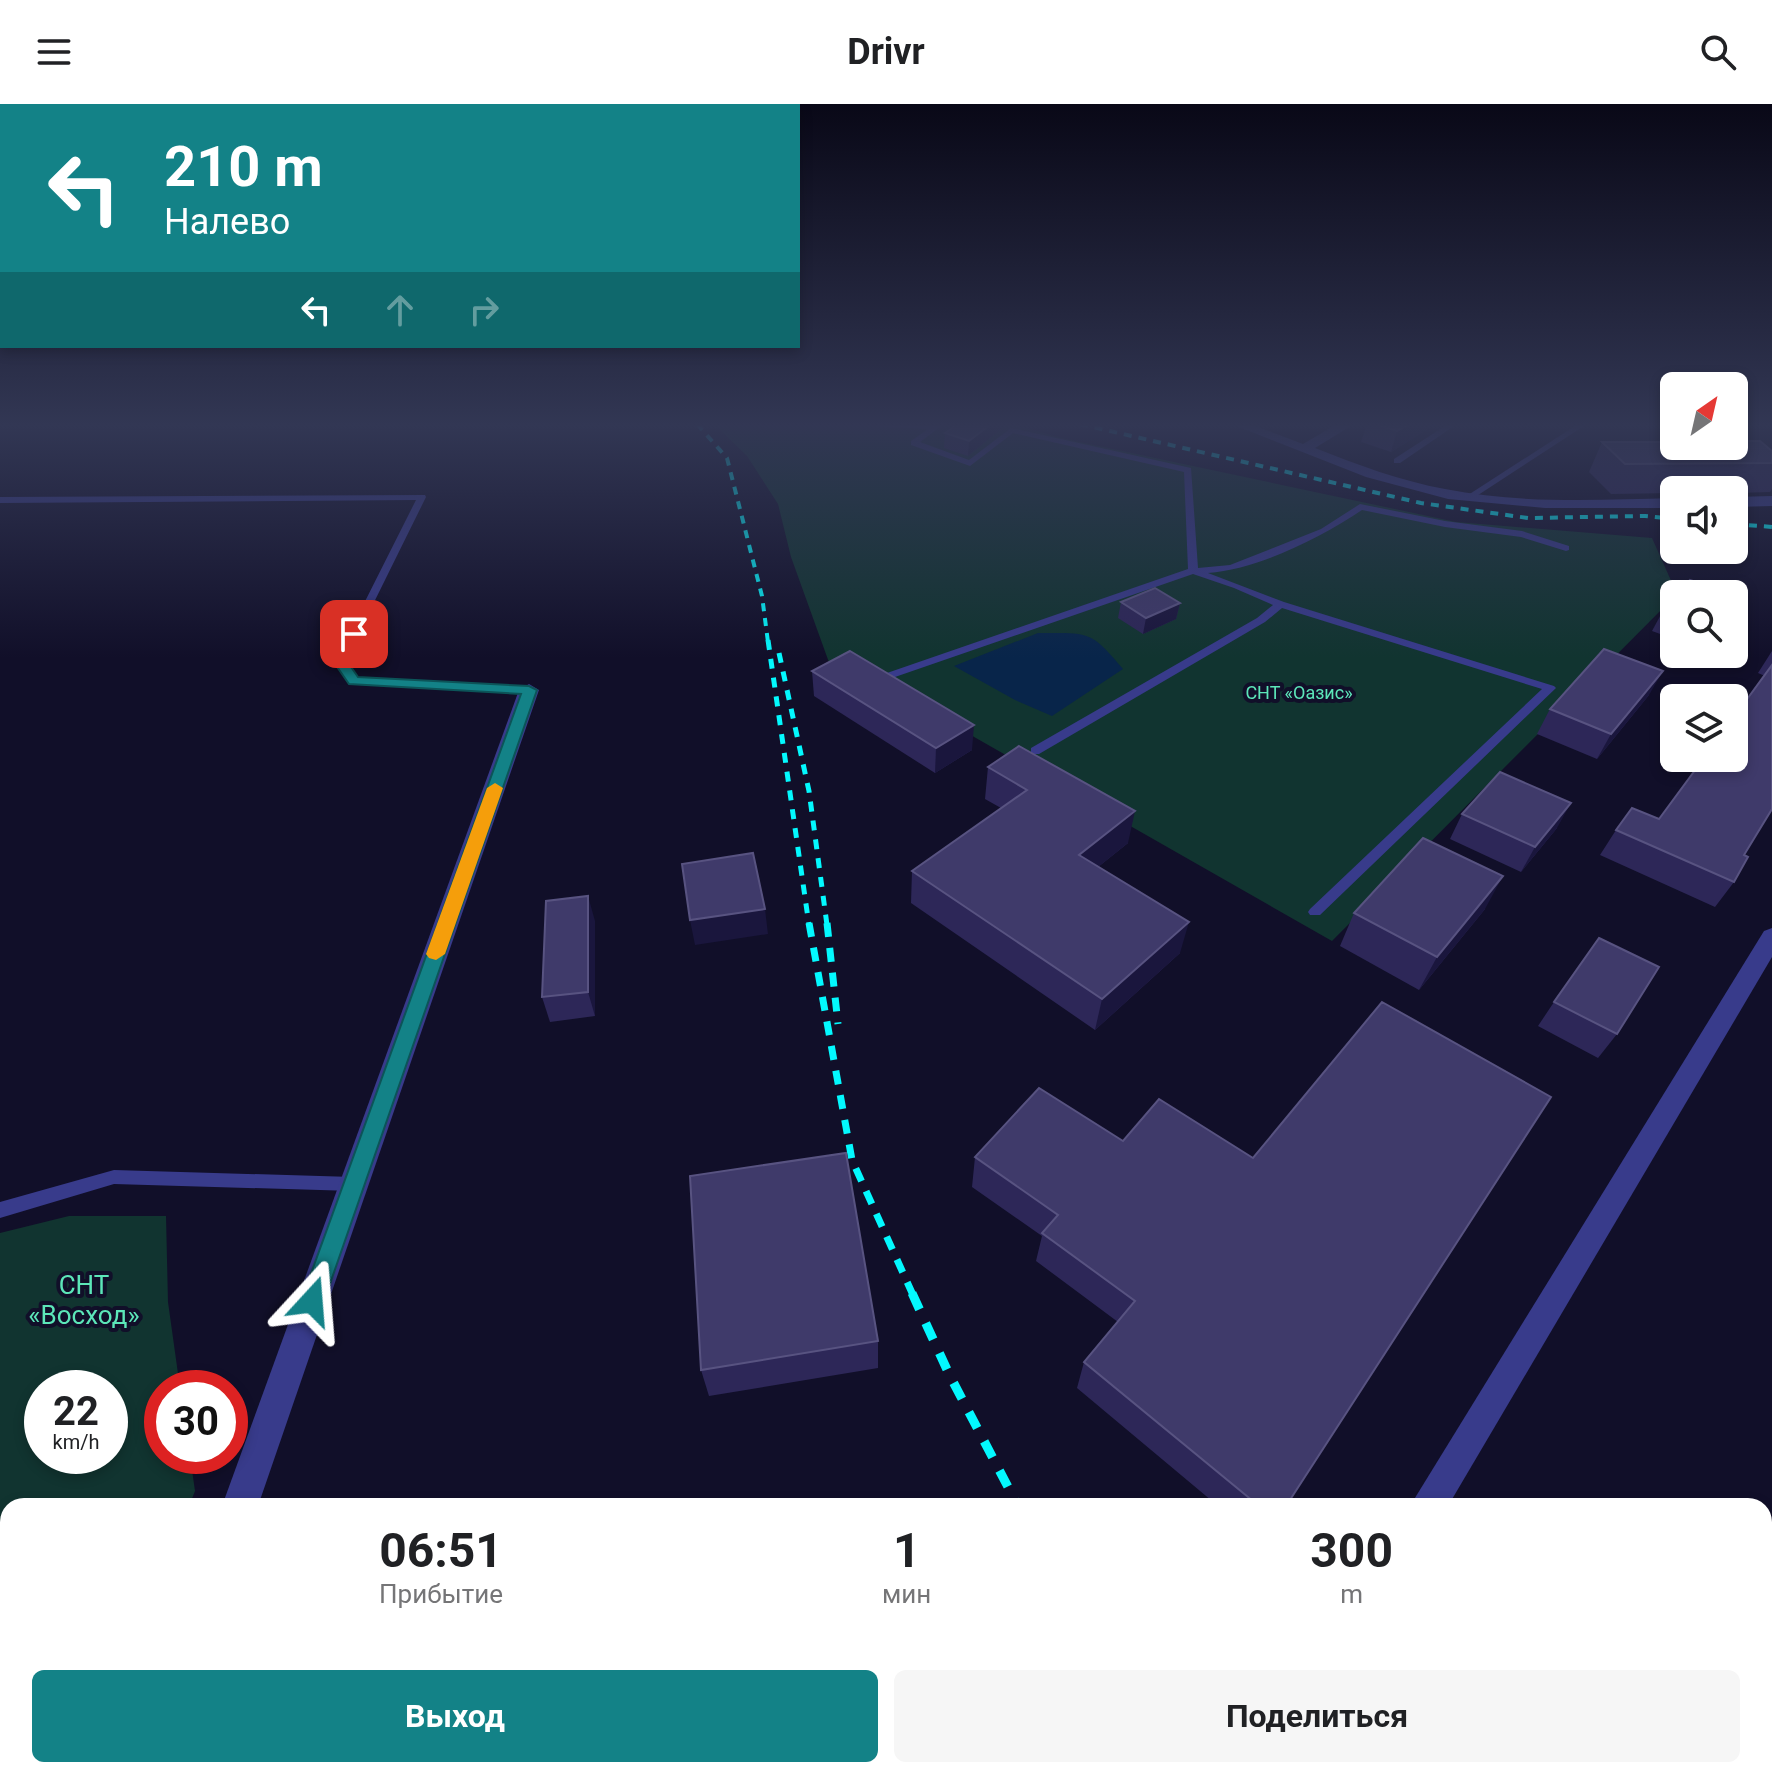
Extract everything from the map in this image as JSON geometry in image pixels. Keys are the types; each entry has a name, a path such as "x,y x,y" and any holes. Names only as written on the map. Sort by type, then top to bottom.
{"street":[{"path":"1527,502 1660,503"},
{"path":"243,1498 529,690"},
{"path":"1433,1498 1772,937"}],"lane":[{"path":"419,502 340,661 354,681 529,690"},
{"path":"1190,502 1193,571"},
{"path":"891,675 1193,571 1232,568 1324,531 1360,507 1445,524 1522,534 1566,548"},
{"path":"1193,571 1280,604 1550,688 1315,912"},
{"path":"1035,751 1261,620 1280,604"},
{"path":"0,1210 114,1177 353,1184"}],"green space":[{"name":"СНТ «Оазис»","path":"777,502 1363,502 1456,522 1652,538 1660,564 1664,564 1671,580 1660,580 1660,611 1332,941 862,673 831,668 791,557"},
{"name":"СНТ «Восход»","path":"69,1216 166,1216 168,1302 177,1370 144,1370 144,1474 193,1474 195,1491 192,1498 0,1498 0,1233"}],"water":[{"path":"1038,633 1087,636 1103,646 1123,669 1052,716 1015,700 954,666"}],"building":[{"path":"1155,588 1180,603 1146,618 1121,602"},
{"path":"1604,649 1663,671 1611,734 1550,709"},
{"path":"850,651 974,725 936,748 812,671"},
{"path":"1772,665 1772,809 1744,855 1748,857 1734,882 1616,830 1632,808 1659,819 1694,772 1748,772 1748,698"},
{"path":"1019,746 1135,811 1079,855 1189,922 1102,999 912,871 1027,790 988,767"},
{"path":"1500,772 1571,803 1535,847 1462,814"},
{"path":"1423,838 1503,876 1437,957 1354,913"},
{"path":"753,853 765,909 690,920 682,864"},
{"path":"588,896 588,992 542,997 546,901"},
{"path":"1599,938 1659,967 1617,1034 1554,1002"},
{"path":"1382,1002 1551,1097 1291,1498 1249,1498 1084,1362 1135,1301 1042,1233 1058,1215 975,1157 1039,1088 1123,1141 1159,1099 1253,1158"},
{"path":"846,1153 878,1341 701,1370 690,1176"}],"railway":[{"path":"738,502 762,596 768,642"},
{"path":"1417,502 1528,518 1660,518"},
{"path":"1748,525 1772,527"},
{"path":"768,640 809,925"},
{"path":"779,653 809,791 827,925"},
{"path":"809,923 852,1160 913,1295"},
{"path":"827,923 838,1024"},
{"path":"912,1293 949,1374 1014,1498"}],"slow traffic":[{"path":"436,954 495,788"}],"route":[{"path":"312,1301 529,690 354,681 340,661 354,634"}]}
